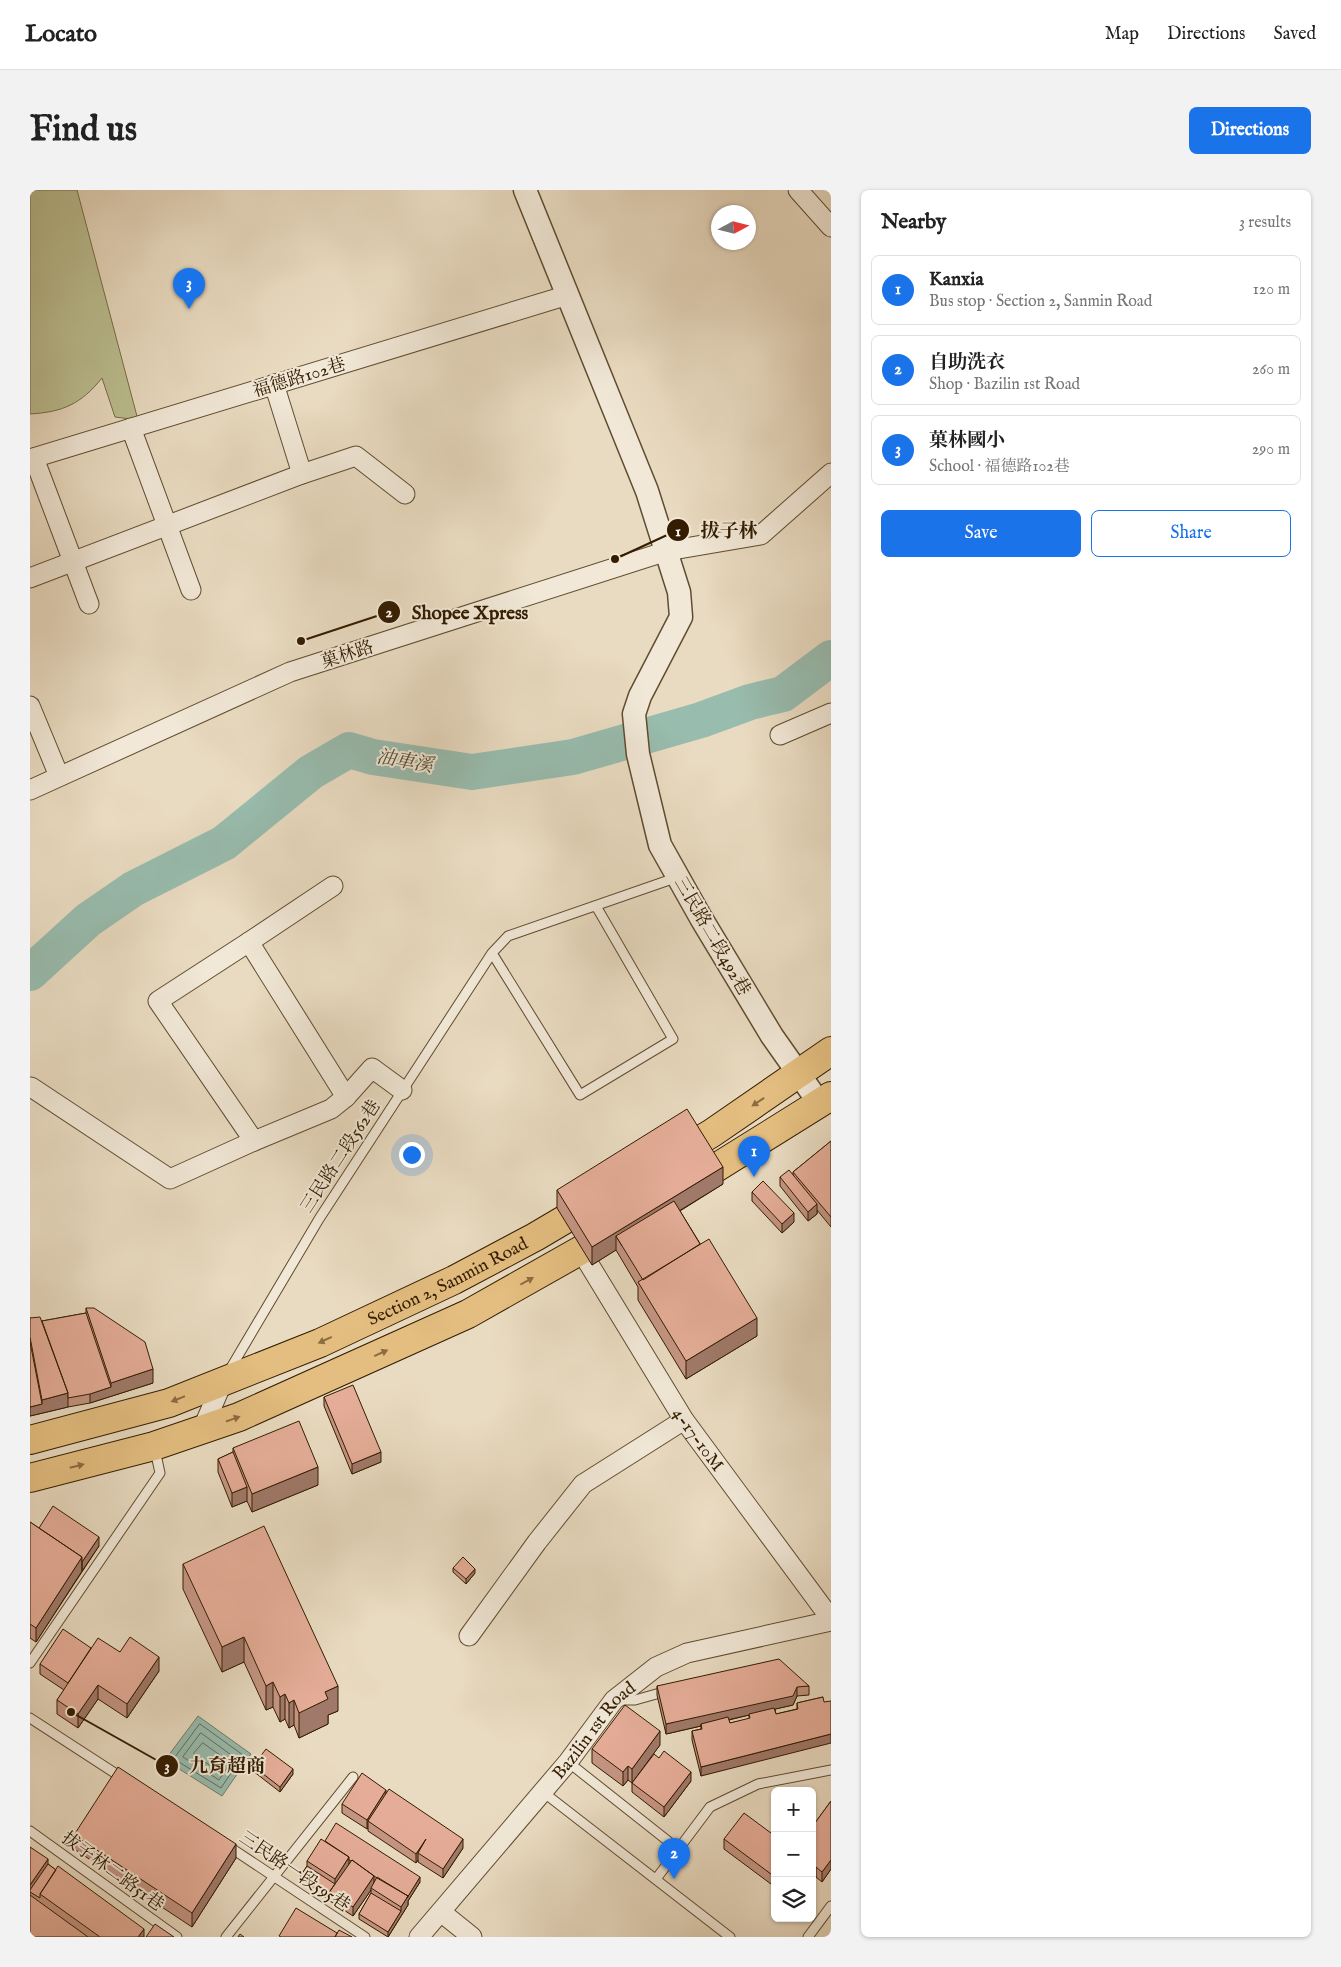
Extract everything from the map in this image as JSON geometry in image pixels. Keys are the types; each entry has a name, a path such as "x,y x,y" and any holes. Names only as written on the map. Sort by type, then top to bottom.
{"main road":[{"path":"648,1171 712,1133 831,1051"},
{"path":"670,1197 827,1106"},
{"name":"Section 2, Sanmin Road","path":"30,1440 170,1403 320,1343 454,1280 535,1237 616,1190"},
{"name":"Section 2, Sanmin Road","path":"30,1478 154,1446 239,1417 468,1314 581,1251 637,1217"}],"street":[{"path":"525,190 621,422 667,551"},
{"path":"798,190 831,227"},
{"name":"福德路102巷","path":"32,458 568,295"},
{"path":"274,384 302,474"},
{"path":"131,428 191,590"},
{"path":"30,578 302,474 356,456 405,494"},
{"path":"32,458 89,604"},
{"name":"菓林路","path":"30,790 290,672 667,551 761,535 831,473"},
{"name":"三民路二段492巷","path":"667,551 679,592 681,617 640,696 634,714 638,754 660,845 706,927 772,1036 798,1074 827,1106"},
{"path":"30,706 59,776"},
{"path":"780,735 831,713"},
{"path":"254,1140 158,1002 333,886"},
{"path":"249,942 346,1097"},
{"path":"31,1087 170,1179 254,1140 331,1109 346,1097 372,1068 402,1090"},
{"name":"4-17-10M","path":"581,1251 684,1420 831,1620"},
{"path":"202,1430 223,1381"},
{"path":"469,1636 537,1542 583,1484 684,1420"},
{"name":"Bazilin 1st Road","path":"419,1937 568,1762 614,1700 656,1667 687,1654 831,1620"},
{"path":"441,1912 472,1937"}],"lane":[{"name":"三民路二段562巷","path":"223,1381 319,1219 492,953 508,936 678,877"},
{"path":"492,953 580,1095 673,1039 596,906"},
{"path":"30,1663 160,1473 154,1446"},
{"path":"614,1700 635,1700 673,1689"},
{"path":"30,1718 136,1786"},
{"path":"568,1762 678,1849"},
{"path":"656,1879 710,1807 758,1784 831,1770"},
{"path":"226,1937 353,1777"},
{"path":"543,1792 730,1937"},
{"name":"拔子林二路51巷","path":"30,1831 177,1937"},
{"name":"三民路一段595巷","path":"217,1839 365,1937"},
{"path":"808,1937 831,1906"}],"shaded area":[{"path":"30,190 77,190 138,420 115,417 102,378 87,394 62,409 30,414"}],"water":[{"path":"198,1716 251,1754 222,1796 165,1760"}],"building":[{"path":"687,1109 723,1167 592,1247 557,1190"},
{"path":"831,1141 831,1217 793,1172"},
{"path":"789,1170 817,1204 808,1212 780,1177"},
{"path":"763,1181 794,1213 782,1224 752,1192"},
{"path":"674,1201 700,1244 643,1280 616,1236"},
{"path":"709,1239 757,1318 686,1361 638,1282"},
{"path":"86,1308 94,1308 145,1342 153,1369 111,1383"},
{"path":"86,1313 111,1387 90,1394 68,1398 68,1393 42,1321"},
{"path":"40,1317 68,1393 42,1400 30,1337 30,1318"},
{"path":"30,1342 42,1404 30,1407"},
{"path":"353,1385 381,1452 352,1464 324,1397"},
{"path":"299,1421 318,1467 252,1494 233,1448"},
{"path":"233,1452 247,1487 232,1493 218,1459"},
{"path":"53,1506 99,1537 82,1562 82,1557 39,1528"},
{"path":"30,1522 82,1557 36,1628 30,1624"},
{"path":"264,1526 338,1686 325,1692 328,1699 299,1713 294,1700 289,1703 285,1694 280,1697 273,1682 266,1686 244,1637 222,1647 183,1564"},
{"path":"463,1557 475,1569 466,1579 453,1568"},
{"path":"63,1629 91,1648 68,1683 40,1664"},
{"path":"130,1637 159,1657 127,1704 98,1685 78,1714 57,1700 98,1638 120,1652"},
{"path":"779,1659 809,1686 797,1687 793,1696 666,1724 657,1686"},
{"path":"823,1697 824,1702 831,1701 831,1734 701,1767 692,1731 702,1729 701,1724 728,1717 730,1723 750,1718 749,1714 774,1708 776,1714 798,1709 797,1703"},
{"path":"625,1705 660,1731 632,1769 628,1766 623,1772 592,1749"},
{"path":"266,1749 293,1769 280,1787 253,1766"},
{"path":"664,1751 691,1772 664,1807 632,1783 654,1754 659,1758"},
{"path":"118,1767 236,1844 192,1913 74,1835"},
{"path":"362,1773 386,1790 367,1820 342,1804"},
{"path":"389,1789 463,1839 443,1869 418,1853 426,1839 416,1854 368,1821"},
{"path":"831,1801 831,1860 822,1872 816,1867 816,1822"},
{"path":"744,1813 771,1833 771,1874 724,1839"},
{"path":"336,1823 420,1877 407,1898 408,1896 377,1878 352,1860 349,1860 349,1857 325,1841"},
{"path":"321,1839 349,1857 335,1879 307,1861"},
{"path":"30,1847 48,1859 30,1885"},
{"path":"352,1860 374,1876 353,1907 330,1891"},
{"path":"48,1864 56,1870 40,1894 40,1898 30,1892 30,1890"},
{"path":"58,1866 144,1929 138,1937 100,1937 40,1894"},
{"path":"307,1866 335,1884 328,1894 300,1877"},
{"path":"377,1877 408,1896 401,1907 371,1888"},
{"path":"371,1893 401,1911 388,1932 359,1914"},
{"path":"30,1895 88,1937 30,1937"},
{"path":"296,1908 337,1933 335,1937 279,1936"},
{"path":"155,1924 174,1937 146,1937"},
{"path":"339,1930 352,1937 335,1937"}],"waterway":[{"name":"油車溪","path":"30,973 88,920 133,889 224,843 311,772 349,750 373,757 472,772 573,757 701,720 750,702 783,694 831,658"}],"place":[{"name":"菓林國小","path":"189,309"},
{"name":"拔子林","path":"615,559"},
{"name":"Shopee Xpress","path":"301,641"},
{"name":"Kanxia","path":"754,1177"},
{"name":"九育超商","path":"71,1712"},
{"name":"自助洗衣","path":"674,1879"}]}
